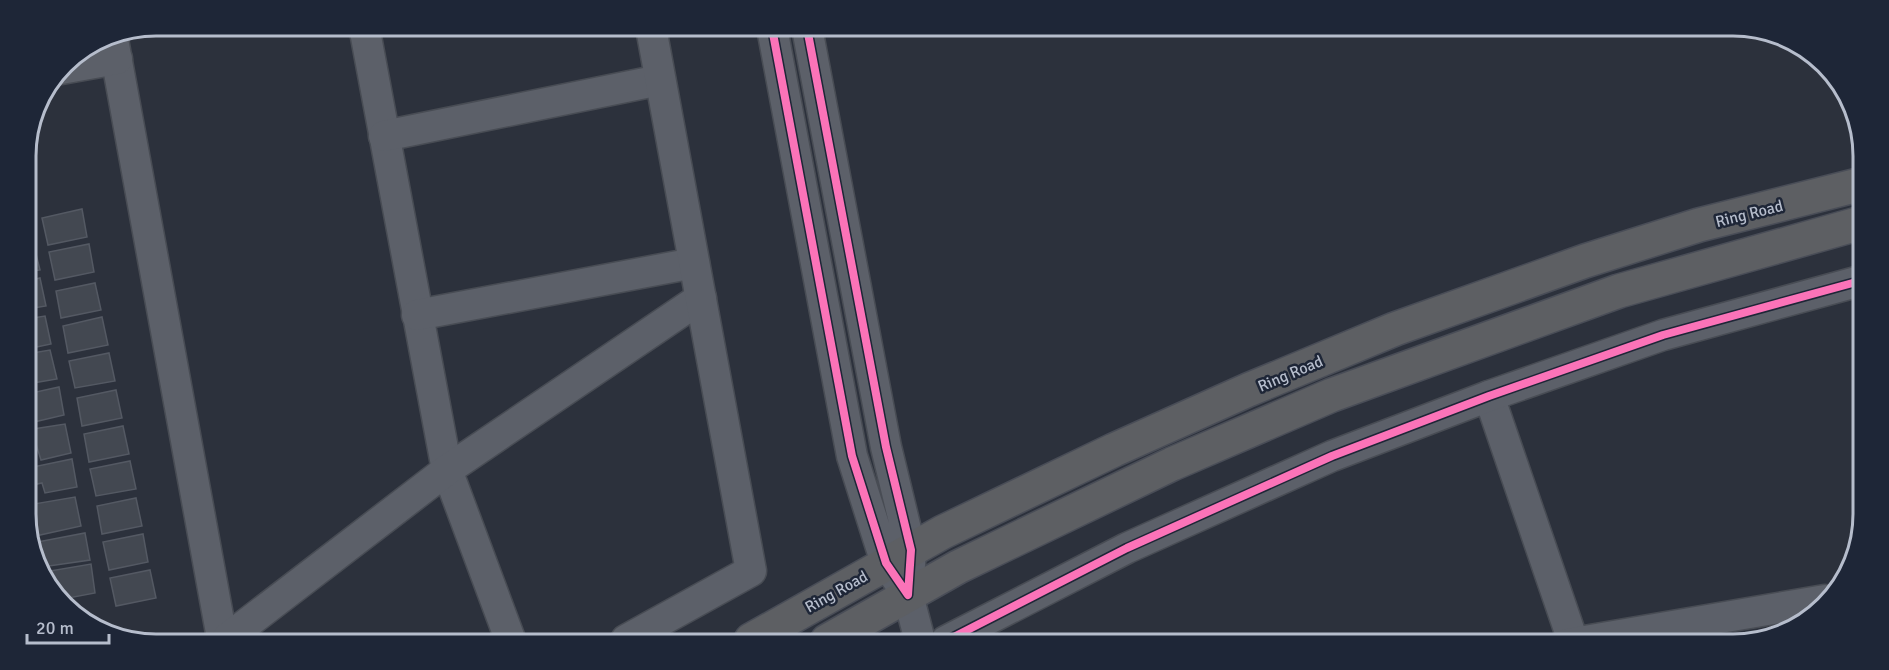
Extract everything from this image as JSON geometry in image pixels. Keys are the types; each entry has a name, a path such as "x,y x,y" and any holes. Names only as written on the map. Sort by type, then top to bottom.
{"highway":[{"name":"Ring Road","path":"762,634 943,532 1114,450 1248,390 1395,329 1585,261 1688,229 1853,186"},
{"path":"838,634 958,567 1172,464 1332,395 1619,291 1853,225"}],"street":[{"path":"366,36 447,470 508,634"},
{"path":"637,634 751,571 652,36"},
{"path":"773,36 852,456 898,557"},
{"path":"809,36 886,447 898,557 918,634"},
{"path":"89,57 105,50"},
{"path":"105,50 201,634"},
{"path":"105,50 221,634"},
{"path":"384,136 660,80"},
{"path":"417,315 694,263"},
{"path":"960,634 1137,543 1332,456 1489,396 1663,335 1853,283"},
{"path":"233,634 447,470 701,298"},
{"path":"1489,396 1569,634"},
{"path":"1625,634 1814,602"}],"building":[{"path":"82,209 87,237 48,245 42,218"},
{"path":"89,244 94,272 55,280 49,252"},
{"path":"36,254 40,270 36,271"},
{"path":"40,278 46,306 36,308 36,279"},
{"path":"95,283 101,310 61,318 56,291"},
{"path":"45,316 51,344 36,347 36,318"},
{"path":"102,317 108,345 68,353 63,326"},
{"path":"50,350 57,379 36,382 36,352"},
{"path":"109,353 115,381 75,388 69,361"},
{"path":"59,387 64,415 36,422 36,392"},
{"path":"116,390 122,418 82,426 77,398"},
{"path":"65,424 71,453 41,460 36,444 36,429"},
{"path":"123,426 129,454 89,462 84,434"},
{"path":"72,459 77,487 45,493 42,483 36,484 36,466"},
{"path":"130,461 136,489 96,496 90,469"},
{"path":"75,497 81,526 38,536 36,504"},
{"path":"136,498 142,526 102,534 97,506"},
{"path":"85,533 90,560 48,566 39,542"},
{"path":"143,534 148,562 109,570 103,542"},
{"path":"91,564 95,593 71,598 50,571"},
{"path":"150,570 156,598 116,606 110,578"}],"cycle path":[{"path":"773,36 852,456 886,563 908,595 911,550 886,447 809,36"},
{"path":"960,634 1127,548 1332,456 1489,396 1663,335 1853,283"}]}
